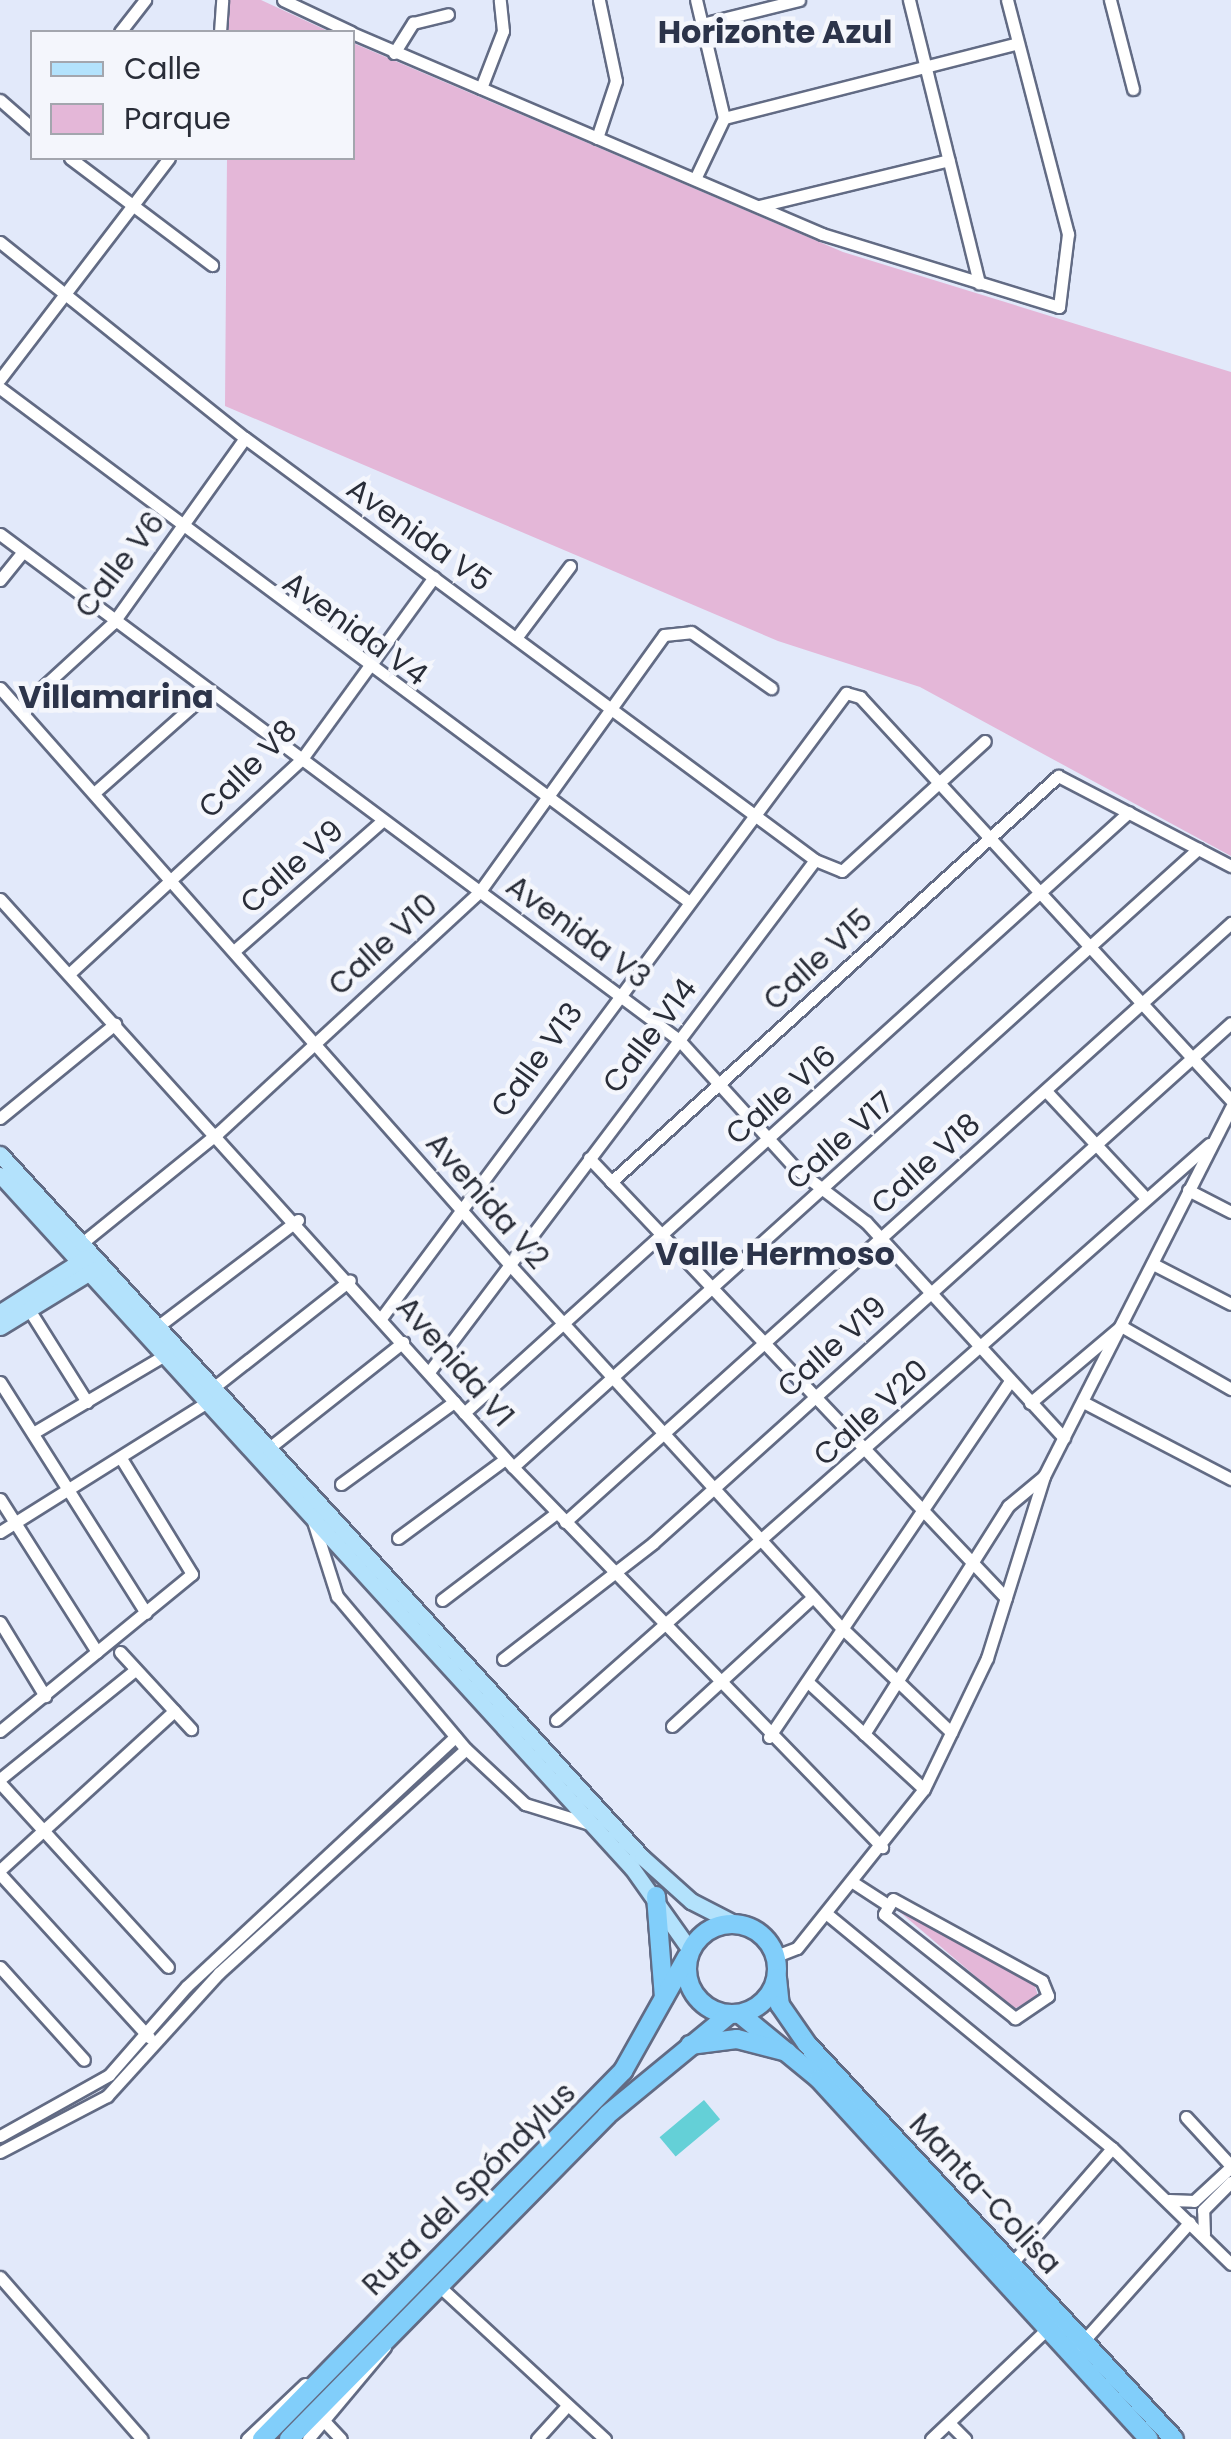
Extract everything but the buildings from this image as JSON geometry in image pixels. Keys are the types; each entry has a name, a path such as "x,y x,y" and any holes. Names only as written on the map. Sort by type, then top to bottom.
{"highway":[{"path":"656,1896 664,2009"},
{"path":"734,1923 765,1937 776,1956 777,1978 764,2001 735,2014 695,1996 689,1954 708,1930 734,1923"},
{"name":"Ruta del Spóndylus","path":"289,2439 438,2286 623,2071 664,2009 689,1954"},
{"name":"Manta-Colisa","path":"777,1978 780,2005 806,2044 1078,2347 1174,2439"},
{"name":"Ruta del Spóndylus","path":"262,2439 378,2320 516,2194 685,2046 735,2014"},
{"name":"Manta-Colisa","path":"735,2014 796,2055 1007,2270 1048,2328 1078,2347 1149,2439"},
{"path":"685,2046 737,2039 796,2055"},
{"path":"378,2320 393,2333"}],"main road":[{"path":"0,1154 164,1356 269,1448 642,1857 691,1901 734,1923"},
{"path":"0,1176 157,1327 312,1517 656,1896 689,1954"},
{"path":"0,1327 88,1260"},
{"path":"0,1312 88,1260"}],"street":[{"path":"122,30 145,0"},
{"path":"220,30 222,0"},
{"path":"284,0 310,6 347,30"},
{"path":"481,88 503,31 500,0"},
{"path":"597,138 616,81 599,0"},
{"path":"695,179 724,118 696,0"},
{"path":"702,24 799,0"},
{"path":"909,0 979,282"},
{"path":"355,34 760,206 1059,307 1069,276 1068,234 1007,0"},
{"path":"1110,0 1133,88"},
{"path":"394,52 413,23 448,14"},
{"path":"724,118 1018,43"},
{"path":"0,100 30,126"},
{"path":"73,160 212,265"},
{"path":"0,379 167,160"},
{"path":"760,206 949,160"},
{"name":"Avenida V5","path":"0,242 246,438 756,809 815,860"},
{"name":"Avenida V4","path":"0,388 180,530 688,901"},
{"name":"Calle V6","path":"19,708 113,623 246,438"},
{"name":"Avenida V3","path":"0,534 113,623 619,991 679,1040 770,1138 881,1237 1064,1438"},
{"path":"0,580 23,552"},
{"path":"516,638 570,566"},
{"name":"Calle V8","path":"70,973 301,760 434,577"},
{"name":"Calle V10","path":"88,1260 314,1041 480,891 664,634 691,632 771,688"},
{"name":"Avenida V2","path":"0,688 612,1377 716,1486 842,1628 952,1732"},
{"path":"94,793 208,693"},
{"name":"Calle V13","path":"382,1317 619,991 846,694 860,697 938,783"},
{"path":"815,860 842,871 985,741"},
{"name":"Calle V15","path":"611,1182 1058,776 1129,812"},
{"path":"776,1956 827,1914 924,1789 952,1732 1006,1598 1044,1476 1155,1264 1215,1138 1227,1124 1231,1103 938,783"},
{"path":"1129,812 1231,866"},
{"name":"Calle V16","path":"464,1412 1129,812"},
{"name":"Calle V9","path":"234,951 382,820"},
{"name":"Calle V17","path":"398,1538 509,1463 612,1377 1198,848"},
{"name":"Calle V14","path":"428,1372 815,860"},
{"name":"Avenida V1","path":"0,900 298,1220 509,1463 769,1737 882,1847"},
{"path":"0,926 14,915"},
{"name":"Calle V18","path":"442,1600 560,1517 664,1432 1231,922"},
{"name":"Calle V19","path":"504,1659 716,1486 1231,1023"},
{"path":"0,1118 115,1024"},
{"path":"1046,1091 1145,1198"},
{"name":"Calle V20","path":"556,1720 668,1628 1215,1138"},
{"path":"589,1158 862,1454 1006,1598"},
{"path":"1188,1190 1231,1212"},
{"path":"157,1327 298,1220"},
{"path":"1155,1264 1231,1304"},
{"path":"0,1532 122,1458 210,1395 350,1280"},
{"path":"28,1308 86,1402"},
{"path":"1121,1326 1231,1390"},
{"path":"1030,1403 1121,1326"},
{"path":"269,1448 403,1342"},
{"path":"34,1433 164,1356"},
{"path":"769,1737 810,1683 918,1508 1010,1381"},
{"path":"0,1382 146,1613"},
{"path":"341,1484 454,1402"},
{"path":"1083,1402 1231,1479"},
{"path":"0,1731 188,1581 192,1567 122,1458"},
{"path":"864,1734 1026,1485 1044,1476"},
{"path":"0,1500 96,1652"},
{"path":"312,1517 337,1596 455,1737 526,1804 593,1825"},
{"path":"672,1726 814,1597"},
{"path":"0,1622 45,1696"},
{"path":"120,1652 191,1729"},
{"path":"136,1670 0,1781 168,1967"},
{"path":"810,1683 924,1789"},
{"path":"157,2046 0,1872 174,1711"},
{"path":"0,2136 78,2100 455,1737"},
{"path":"0,2152 77,2118 157,2046 219,1973 466,1749"},
{"path":"854,1882 884,1903"},
{"path":"893,1899 1042,1981 1048,1996 1015,2018 884,1914 884,1903 893,1899"},
{"path":"827,1914 1112,2148 1231,2264"},
{"path":"0,1966 84,2060"},
{"path":"1186,2117 1231,2166 1206,2198 1201,2215 1206,2238"},
{"path":"1007,2270 1112,2148"},
{"path":"1165,2198 1190,2204 1231,2182"},
{"path":"1078,2347 1190,2222"},
{"path":"0,2278 142,2439"},
{"path":"438,2286 605,2439"},
{"path":"247,2439 378,2320"},
{"path":"931,2439 1048,2328"},
{"path":"308,2439 371,2375 393,2333"},
{"path":"537,2439 566,2407"},
{"path":"324,2422 342,2439"},
{"path":"949,2423 965,2439"}],"green space":[{"path":"228,0 261,0 326,30 228,30"},
{"path":"355,44 843,252 1231,372 1231,856 920,687 778,641 225,406 227,160 355,160"},
{"path":"894,1907 1035,1986 1038,1996 1014,2009"}],"water":[{"path":"704,2100 720,2119 676,2156 660,2137"}],"district":[{"name":"Horizonte Azul","path":"775,32"},
{"name":"Villamarina","path":"116,697"},
{"name":"Valle Hermoso","path":"775,1254"}]}
